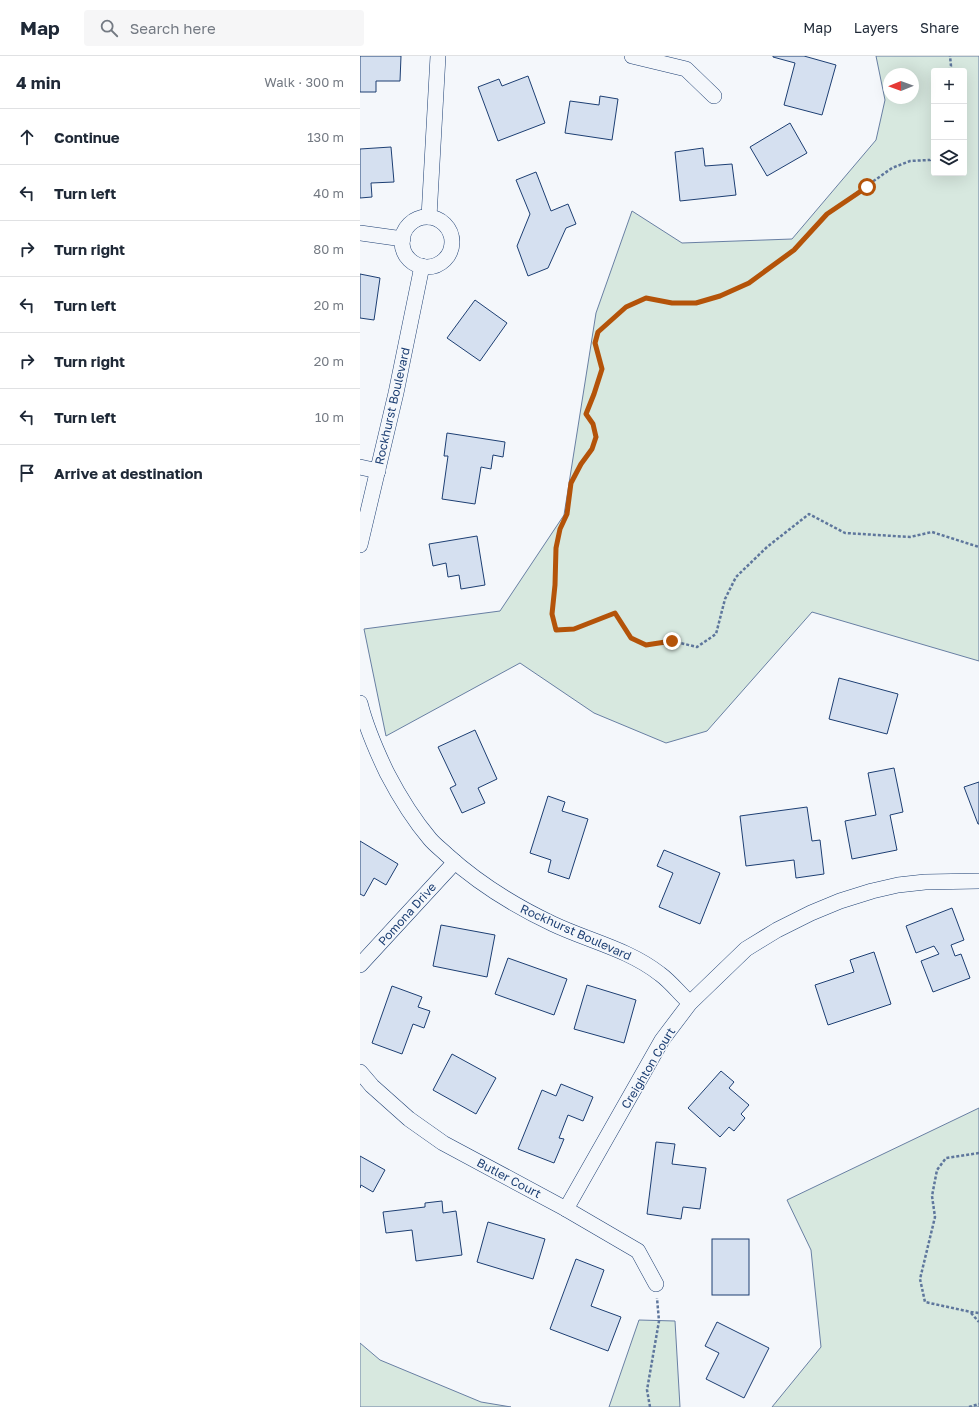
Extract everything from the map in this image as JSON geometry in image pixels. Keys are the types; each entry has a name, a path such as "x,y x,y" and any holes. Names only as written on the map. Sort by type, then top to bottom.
{"street":[{"path":"429,217 438,56"},
{"path":"632,56 686,69 714,96"},
{"path":"429,217 437,219 444,224 451,238 452,246 444,260 430,267 422,266 409,259 405,253 402,239 404,232 414,221 429,217"},
{"path":"360,233 402,239"},
{"name":"Rockhurst Boulevard","path":"360,545 396,393 422,266"},
{"path":"360,467 378,471"},
{"name":"Rockhurst Boulevard","path":"360,703 375,748 395,789 413,817 430,839 468,874 522,909 555,925 634,957 660,974 690,1003"},
{"name":"Pomona Drive","path":"360,966 455,862"},
{"name":"Creighton Court","path":"566,1209 662,1040 690,1003 746,949 777,930 840,901 898,885 925,882 979,881"},
{"name":"Butler Court","path":"360,1072 372,1086 409,1119 443,1143 566,1209 638,1251 656,1284"}],"path":[{"path":"950,56 950,68"},
{"path":"931,159 910,161 892,168 827,214 794,250 749,283 720,296 696,303 672,303 646,298 626,307 598,332 595,343 602,369 586,414 593,424 596,437 592,449 581,464 571,483 567,514 560,529 556,548 555,585 552,614 556,630 574,629 615,613 631,638 646,645 672,641 697,647 716,634 724,600 736,577 766,547 809,514 845,533 910,537 932,532 979,547"},
{"path":"979,1153 946,1158 936,1170 932,1196 935,1217 920,1279 924,1302 979,1313"},
{"path":"650,1407 647,1390 659,1321 656,1284"},
{"path":"971,1312 979,1322"},
{"path":"969,1407 979,1404"}],"shaded area":[{"path":"876,56 979,56 979,661 812,612 707,731 666,743 594,713 520,663 386,736 364,629 500,611 564,515 596,313 632,211 682,243 792,239 876,140 884,104 919,104 919,68 883,68 883,90"},
{"path":"979,1108 979,1407 772,1407 821,1347 811,1250 787,1200"},
{"path":"639,1320 675,1321 680,1407 609,1407"},
{"path":"360,1343 380,1360 481,1402 511,1407 360,1407"}],"building":[{"path":"360,56 401,56 400,81 376,81 376,92 360,92"},
{"path":"773,56 804,56 836,65 822,115 784,105 795,63"},
{"path":"528,76 545,123 498,141 478,87 499,79 502,86"},
{"path":"600,96 618,99 612,140 565,133 570,101 599,105"},
{"path":"790,123 807,153 767,176 750,147"},
{"path":"391,147 394,182 371,183 372,197 360,198 360,149"},
{"path":"703,148 705,166 732,164 736,195 680,201 675,152"},
{"path":"536,172 551,211 568,204 576,224 566,228 548,268 528,276 517,246 530,214 516,180"},
{"path":"360,274 380,278 374,320 360,318"},
{"path":"475,300 507,323 480,361 447,338"},
{"path":"447,433 505,442 503,457 493,455 491,469 481,467 475,504 442,499 448,456 444,456"},
{"path":"477,536 485,585 461,589 459,575 448,577 446,563 433,566 429,544"},
{"path":"839,678 898,694 887,734 829,719"},
{"path":"475,730 497,779 478,788 485,803 462,813 450,788 456,785 438,747"},
{"path":"894,768 903,812 890,815 897,850 852,859 845,821 876,815 868,773"},
{"path":"979,782 979,824 978,824 964,787"},
{"path":"548,796 565,802 562,811 588,819 569,879 548,872 551,860 530,853"},
{"path":"807,807 812,841 820,840 824,874 796,878 794,860 746,866 740,816"},
{"path":"360,841 398,864 386,885 374,878 364,896 360,894"},
{"path":"664,850 720,873 700,924 659,907 673,873 657,866"},
{"path":"952,908 964,940 951,945 955,956 961,954 970,978 933,992 921,961 939,954 934,946 916,953 906,926"},
{"path":"441,925 495,935 487,977 433,966"},
{"path":"874,952 891,1004 828,1025 815,985 854,972 850,960"},
{"path":"508,958 567,979 554,1015 495,994"},
{"path":"587,985 636,1000 624,1043 574,1029"},
{"path":"392,986 422,997 418,1007 430,1011 424,1028 413,1024 402,1054 372,1043"},
{"path":"452,1054 496,1078 476,1114 433,1090"},
{"path":"721,1071 734,1082 729,1088 749,1105 741,1114 745,1118 734,1131 729,1127 720,1137 688,1108"},
{"path":"561,1084 593,1097 583,1121 568,1115 559,1138 564,1139 554,1163 518,1149 542,1090 556,1096"},
{"path":"656,1142 675,1144 672,1164 706,1168 700,1209 683,1207 681,1219 647,1214"},
{"path":"360,1156 385,1170 373,1192 361,1185 360,1188"},
{"path":"442,1201 443,1213 456,1211 462,1255 416,1261 412,1230 386,1233 383,1212 425,1207 425,1203"},
{"path":"488,1222 545,1239 533,1279 477,1262"},
{"path":"712,1239 749,1239 749,1295 712,1295"},
{"path":"576,1259 604,1270 591,1306 621,1317 608,1351 550,1329"},
{"path":"717,1322 769,1348 744,1398 706,1379 719,1353 705,1346"}],"route":[{"path":"672,641 646,645 631,638 615,613 593,623 574,629 556,630 552,614 555,585 556,548 560,529 567,514 571,483 581,464 592,449 596,437 593,424 586,414 602,369 595,343 598,332 626,307 646,298 672,303 696,303 720,296 749,283 794,250 827,214 867,187"}]}
